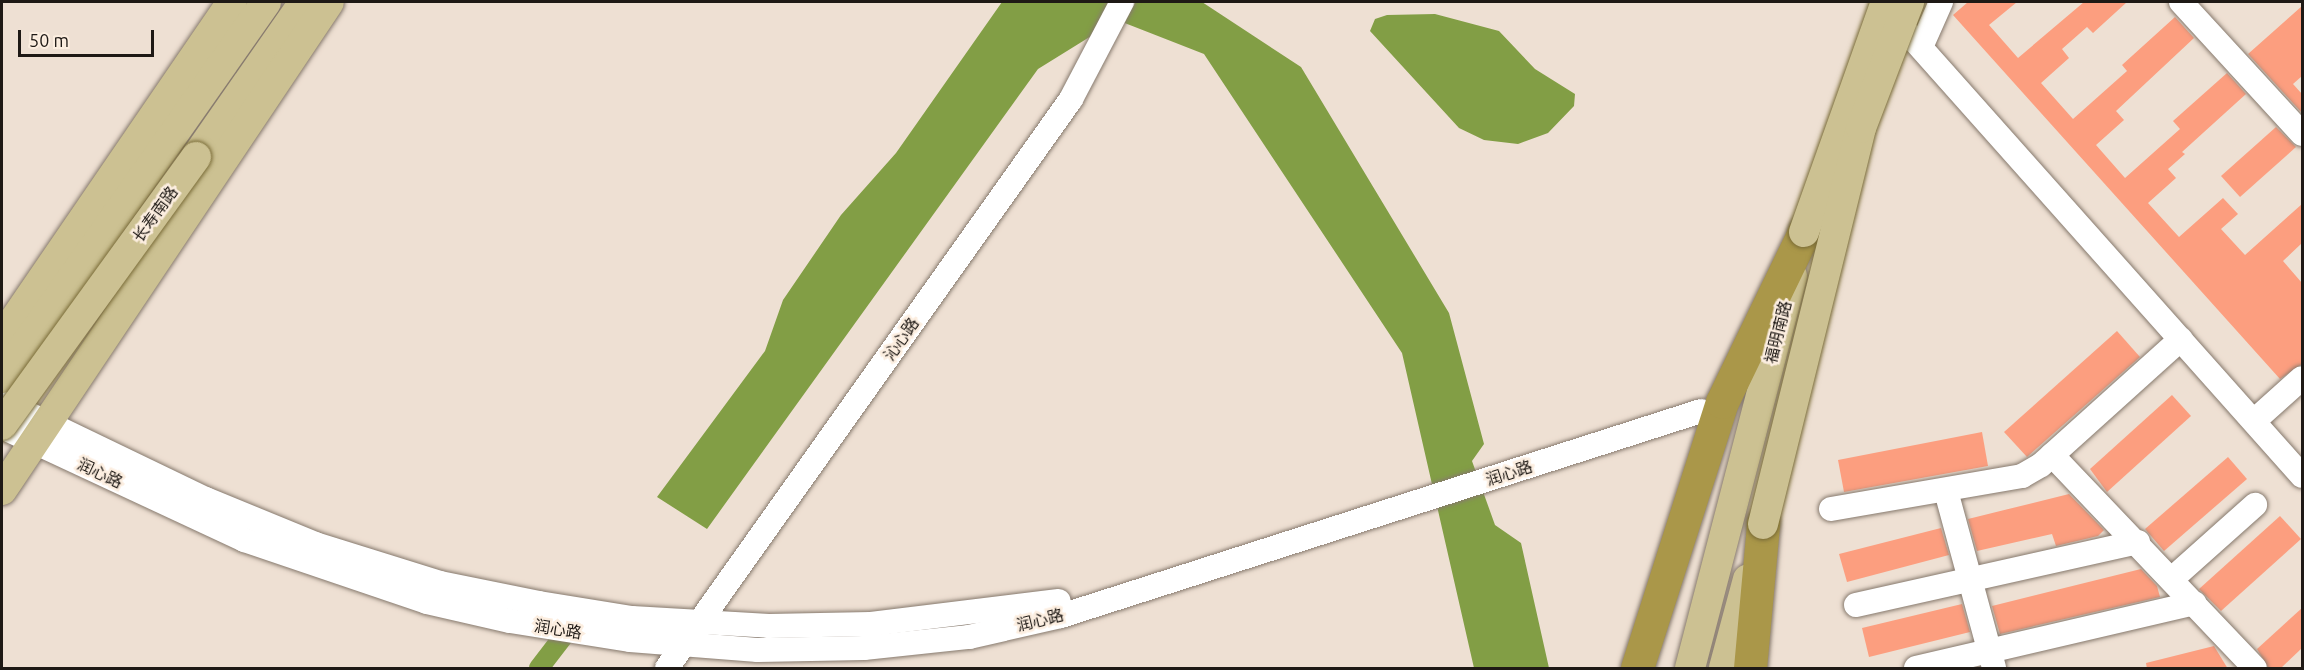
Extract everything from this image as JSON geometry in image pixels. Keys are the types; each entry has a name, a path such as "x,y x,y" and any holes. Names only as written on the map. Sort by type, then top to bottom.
{"highway":[{"path":"1637,669 1722,402 1804,232"},
{"path":"1750,669 1763,525"}],"main road":[{"path":"2,338 232,2"},
{"name":"长寿南路","path":"2,378 266,2"},
{"name":"长寿南路","path":"2,426 196,157 304,2"},
{"path":"2,490 329,2"},
{"name":"福明南路","path":"1690,669 1804,232 1886,2"},
{"name":"福明南路","path":"1724,669 1763,525 1861,128 1909,2"}],"street":[{"name":"沁心路","path":"667,669 1071,99 1122,2"},
{"path":"1880,2 2302,476"},
{"path":"1921,47 1941,2"},
{"path":"2181,2 2302,134"},
{"path":"1831,509 1946,491 2022,476 2052,455 2181,339"},
{"path":"2254,422 2302,378"},
{"name":"润心路","path":"2,401 206,499 315,544 451,585 632,618 700,623 871,624 976,615 1144,588"},
{"name":"润心路","path":"2,426 244,540 427,602 510,621 684,645 758,650 864,648 969,637 1061,616 1701,411"},
{"path":"2052,455 2173,578 2254,669"},
{"path":"1946,491 1992,661"},
{"path":"2173,578 2255,505"},
{"path":"1856,605 2138,542"},
{"path":"1916,669 1992,661 2195,603"}],"shaded area":[{"path":"1002,2 1202,2 1301,67 1449,313 1484,444 1472,461 1495,525 1521,543 1549,668 1474,668 1402,353 1204,54 1117,20 1038,69 707,529 657,497 765,351 783,300 841,215 896,153"},
{"path":"1435,14 1499,31 1535,69 1575,94 1574,106 1548,133 1518,144 1484,140 1459,128 1370,31 1375,19 1387,15"}],"building":[{"path":"1968,2 2017,2 1989,25 2018,58 2084,2 2127,2 2093,33 2087,27 2062,49 2069,58 2041,83 2073,119 2127,71 2122,65 2175,17 2194,38 2116,111 2124,120 2096,145 2125,178 2180,129 2173,121 2227,73 2246,94 2182,152 2185,154 2168,169 2176,178 2148,203 2179,237 2223,198 2238,214 2221,229 2245,255 2302,204 2302,243 2283,261 2302,283 2302,364 2280,379 1953,15"},
{"path":"2302,6 2302,76 2293,84 2302,94 2302,113 2248,54"},
{"path":"2276,127 2296,147 2240,197 2221,176"},
{"path":"2117,331 2140,357 2027,457 2004,432"},
{"path":"2172,395 2191,416 2107,492 2090,469"},
{"path":"1982,432 1988,466 1844,492 1838,460"},
{"path":"2228,457 2247,479 2164,551 2145,529"},
{"path":"2069,494 2104,530 2098,536 2056,546 2052,534 1977,551 1968,519"},
{"path":"2280,516 2301,539 2221,611 2199,589"},
{"path":"1941,528 1949,555 1847,582 1839,554"},
{"path":"2141,569 2157,586 2160,597 2000,634 1992,606"},
{"path":"1962,604 1970,632 1869,657 1862,628"},
{"path":"2302,608 2302,648 2280,669 2269,669 2257,649"},
{"path":"2214,646 2228,669 2147,669 2146,663"}],"waterway":[{"path":"539,668 576,620"}]}
